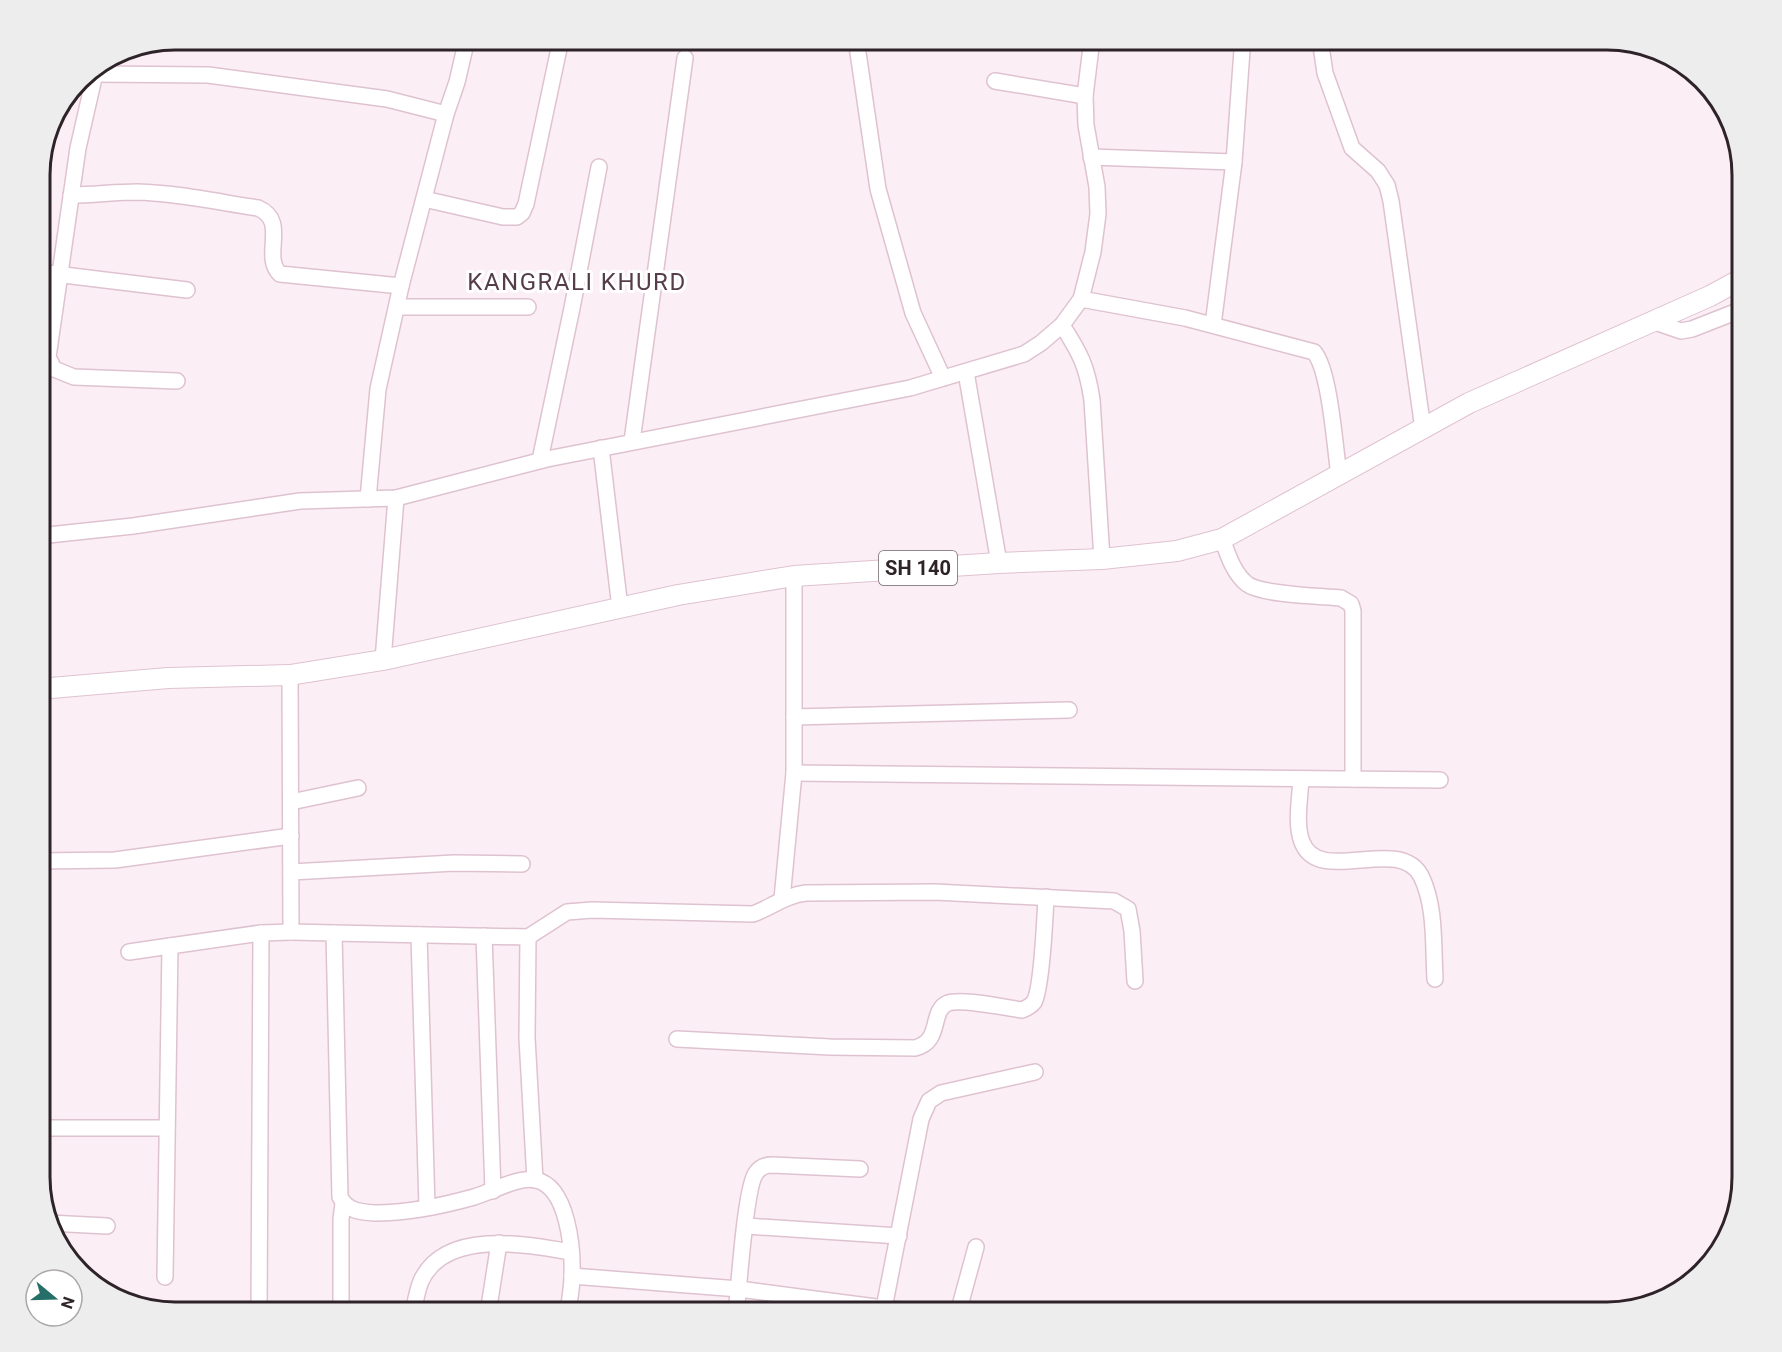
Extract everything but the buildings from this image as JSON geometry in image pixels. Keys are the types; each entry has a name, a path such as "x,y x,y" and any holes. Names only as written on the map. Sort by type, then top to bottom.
{"main road":[{"name":"SH 140","path":"50,688 168,678 290,675 383,660 678,596 794,576 1102,559 1177,551 1222,539 1469,403 1710,296 1732,284"}],"street":[{"path":"368,499 378,388 401,286 464,50"},
{"path":"424,199 503,217 517,217 522,213 526,204 559,50"},
{"path":"858,50 879,189 913,313 943,378"},
{"path":"50,535 133,526 300,501 396,498 540,460 910,388 1024,354 1062,325 1081,298 1093,252 1098,214 1086,126 1085,96 1091,50"},
{"path":"1213,325 1234,162 1242,50"},
{"path":"1322,50 1325,73 1352,148 1378,171 1387,185 1423,429"},
{"path":"632,441 685,58"},
{"path":"106,70 208,75 387,99 446,114"},
{"path":"50,324 78,148 94,79"},
{"path":"995,81 1085,96"},
{"path":"1091,157 1234,162"},
{"path":"540,460 599,167"},
{"path":"71,195 158,193 258,208 267,212 272,221 273,260 275,270 280,274 401,286"},
{"path":"50,273 187,290"},
{"path":"1081,298 1185,318 1314,352 1320,358 1326,384 1339,475"},
{"path":"397,307 528,307"},
{"path":"1652,321 1681,331 1732,313"},
{"path":"1062,325 1081,355 1089,379 1102,559"},
{"path":"50,364 54,369 74,377 177,381"},
{"path":"966,372 999,563"},
{"path":"601,448 620,608"},
{"path":"383,660 396,498"},
{"path":"1222,539 1235,571 1248,584 1263,590 1341,598 1351,604 1353,611 1353,779"},
{"path":"782,899 794,773 794,576"},
{"path":"290,675 291,932"},
{"path":"794,717 1069,710"},
{"path":"794,773 1440,780"},
{"path":"1301,778 1299,830 1302,844 1309,852 1318,859 1334,862 1401,859 1412,865 1420,874 1432,921 1435,980"},
{"path":"291,802 358,788"},
{"path":"50,861 115,860 291,836"},
{"path":"291,872 454,863 522,864"},
{"path":"129,952 261,933 528,937 567,912 592,910 753,914 768,909 794,894 912,892 1114,901 1128,909 1135,981"},
{"path":"677,1039 830,1047 915,1048 928,1042 933,1035 938,1013 948,1003 962,1002 1022,1010 1028,1008 1034,1003 1039,983 1046,897"},
{"path":"259,1302 261,933"},
{"path":"334,933 339,1181 340,1197 344,1204 364,1212 403,1212 493,1191 522,1180 535,1180 548,1185 562,1205 572,1276 569,1302"},
{"path":"419,935 427,1208"},
{"path":"484,936 493,1191"},
{"path":"528,937 527,1038 535,1180"},
{"path":"165,1277 170,946"},
{"path":"886,1302 921,1119 929,1101 941,1092 1035,1072"},
{"path":"50,1128 167,1128"},
{"path":"737,1302 746,1226 756,1172 764,1166 860,1169"},
{"path":"341,1302 341,1219 344,1204"},
{"path":"58,1223 107,1226"},
{"path":"746,1226 899,1236"},
{"path":"416,1302 421,1281 431,1267 447,1255 469,1246 499,1243 529,1244 570,1252"},
{"path":"490,1302 499,1243"},
{"path":"961,1302 976,1247"},
{"path":"572,1276 739,1289 825,1302"}],"district":[{"name":"KANGRALI KHURD","path":"577,282"}]}
